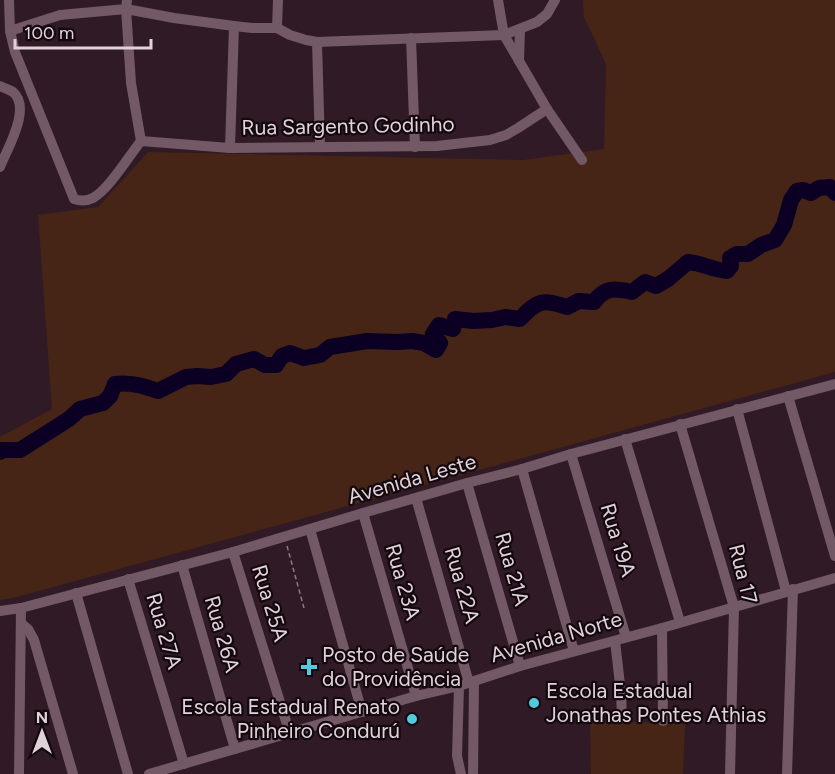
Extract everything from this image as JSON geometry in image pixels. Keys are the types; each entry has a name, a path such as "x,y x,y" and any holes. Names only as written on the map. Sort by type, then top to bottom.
{"street":[{"path":"9,0 10,31 15,52 74,200 86,200 100,193 141,141 131,83 126,4"},
{"path":"277,28 278,0"},
{"path":"498,0 504,35 547,109 582,160"},
{"path":"10,31 60,15 126,4 174,18 252,28 277,28 290,35 317,42 504,35 537,22 547,14 555,0"},
{"path":"230,148 234,26"},
{"path":"519,61 520,29"},
{"path":"411,38 415,147"},
{"path":"317,42 320,147"},
{"path":"0,86 13,92 21,108 20,117 0,167"},
{"name":"Rua Sargento Godinho","path":"141,141 230,148 437,146 490,140 506,135 547,109"},
{"name":"Avenida Leste","path":"0,611 21,608 233,552 467,483 835,384"},
{"path":"788,396 835,556"},
{"path":"736,409 790,590 788,774"},
{"name":"Rua 17","path":"680,424 734,607 730,774"},
{"path":"625,439 680,622"},
{"name":"Rua 19A","path":"571,454 626,637"},
{"path":"522,469 574,651"},
{"name":"Rua 21A","path":"467,483 520,666"},
{"name":"Rua 22A","path":"416,498 467,683"},
{"name":"Rua 23A","path":"363,513 416,696"},
{"path":"309,529 362,712"},
{"name":"Rua 25A","path":"233,552 290,734"},
{"name":"Rua 26A","path":"182,565 235,749"},
{"name":"Avenida Norte","path":"149,774 520,666 835,578"},
{"name":"Rua 27A","path":"128,579 184,764"},
{"path":"76,593 128,774"},
{"path":"19,774 21,608"},
{"path":"22,624 32,634 73,774"},
{"path":"662,628 663,721"},
{"path":"615,641 622,717"},
{"path":"467,683 473,772 461,772 457,756 467,683"}],"path":[{"path":"285,536 304,608"}],"shaded area":[{"path":"583,0 835,0 835,372 0,600 0,437 52,409 38,215 98,207 148,152 523,160 604,149 606,64 584,17"},
{"path":"590,720 685,724 683,774 591,774"}],"waterway":[{"path":"0,452 20,450 69,419 80,409 103,403 110,396 115,384 132,384 158,391 186,377 211,377 226,374 236,364 254,359 265,365 276,365 282,356 290,353 304,358 320,355 330,347 367,341 412,341 424,343 436,350 440,343 433,334 439,325 453,329 455,319 473,321 505,317 520,319 531,308 541,303 567,307 579,301 594,302 606,291 632,292 645,282 656,286 688,262 727,271 731,266 730,258 737,254 748,254 761,245 775,240 784,225 791,200 797,191 803,190 811,193 819,188 830,187 835,193"}],"place":[{"name":"Posto de Saúde do Providência","path":"309,667"},
{"name":"Escola Estadual Jonathas Pontes Athias","path":"534,703"},
{"name":"Escola Estadual Renato Pinheiro Condurú","path":"412,719"}]}
